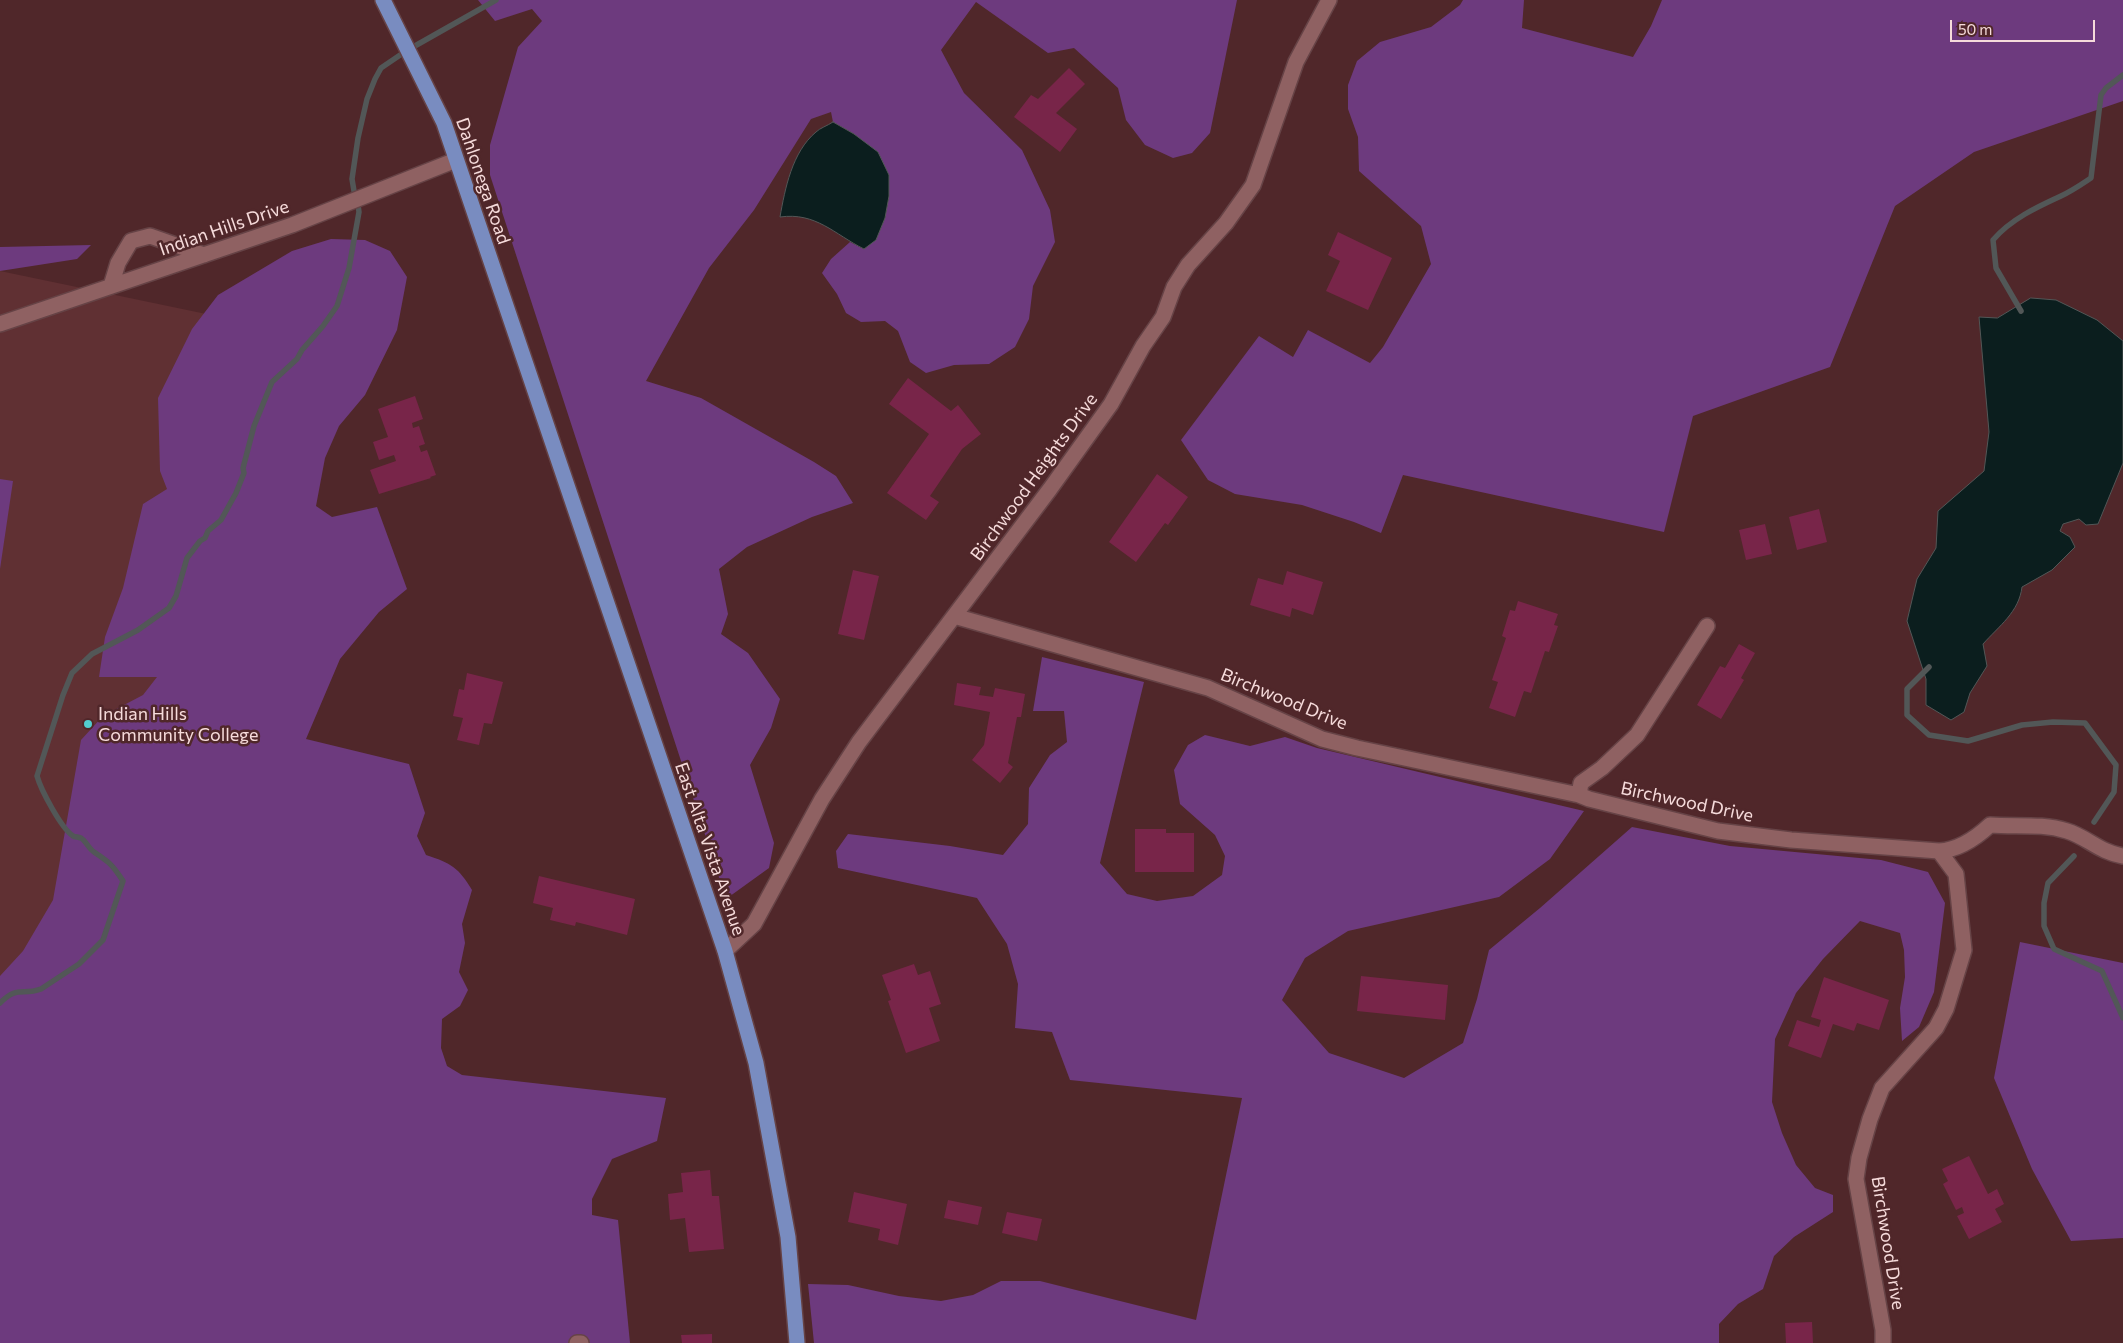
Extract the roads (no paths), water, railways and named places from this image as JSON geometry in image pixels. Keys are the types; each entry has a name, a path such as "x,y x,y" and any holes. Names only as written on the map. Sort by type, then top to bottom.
{"main road":[{"name":"Dahlonega Road","path":"383,0 444,123 530,381"},
{"name":"East Alta Vista Avenue","path":"530,381 725,951 756,1063 788,1237 797,1343"}],"street":[{"name":"Birchwood Heights Drive","path":"725,951 754,924 827,791 859,742 1111,404 1143,346 1163,317 1174,288 1188,265 1226,223 1253,185 1296,62 1329,0"},
{"name":"Indian Hills Drive","path":"0,324 292,225 456,160"},
{"path":"111,286 118,262 131,241 150,236 204,255"},
{"name":"Birchwood Drive","path":"954,616 1208,688 1322,739 1580,795 1589,799 1718,831 1791,840 1939,851 1956,874 1964,950 1946,1009 1936,1028 1882,1088 1870,1120 1856,1179 1883,1330 1883,1343"},
{"path":"1580,795 1581,783 1602,768 1637,734 1707,626"},
{"path":"1939,851 1949,850 1979,835 1990,825 2022,824 2048,826 2070,832 2109,853 2123,856"}],"water":[{"path":"833,122 854,134 878,152 889,175 889,196 885,218 876,240 864,249 814,221 793,216 780,217 787,183 795,160 808,140 816,132"},
{"path":"2031,298 2056,300 2097,320 2123,341 2123,463 2098,524 2086,525 2079,519 2063,524 2060,531 2070,537 2075,547 2052,570 2022,587 2013,611 1983,644 1987,666 1970,693 1964,712 1951,720 1926,705 1926,679 1907,621 1917,579 1936,548 1938,511 1984,471 1989,432 1979,317 1997,318"}],"waterway":[{"path":"0,1003 11,994 41,989 79,964 103,940 123,881 110,864 92,851 83,839 73,836 68,832 52,808 37,776 72,673 92,654 138,630 169,608 176,596 187,558 200,541 205,538 208,531 221,520 236,493 244,473 243,468 254,426 272,382 297,359 337,306 349,268 359,212 352,179 358,138 367,99 381,68 406,51 496,0"},
{"path":"2021,311 1996,268 1993,240 2025,214 2069,192 2091,178 2101,95 2106,88 2123,75"},
{"path":"1929,667 1907,689 1907,715 1929,735 1968,741 2022,725 2053,722 2085,723 2116,765 2114,792 2094,822"},
{"path":"2074,856 2048,883 2044,903 2044,926 2054,949 2102,971 2123,1018"}],"place":[{"name":"Indian Hills Community College","path":"88,724"}]}
